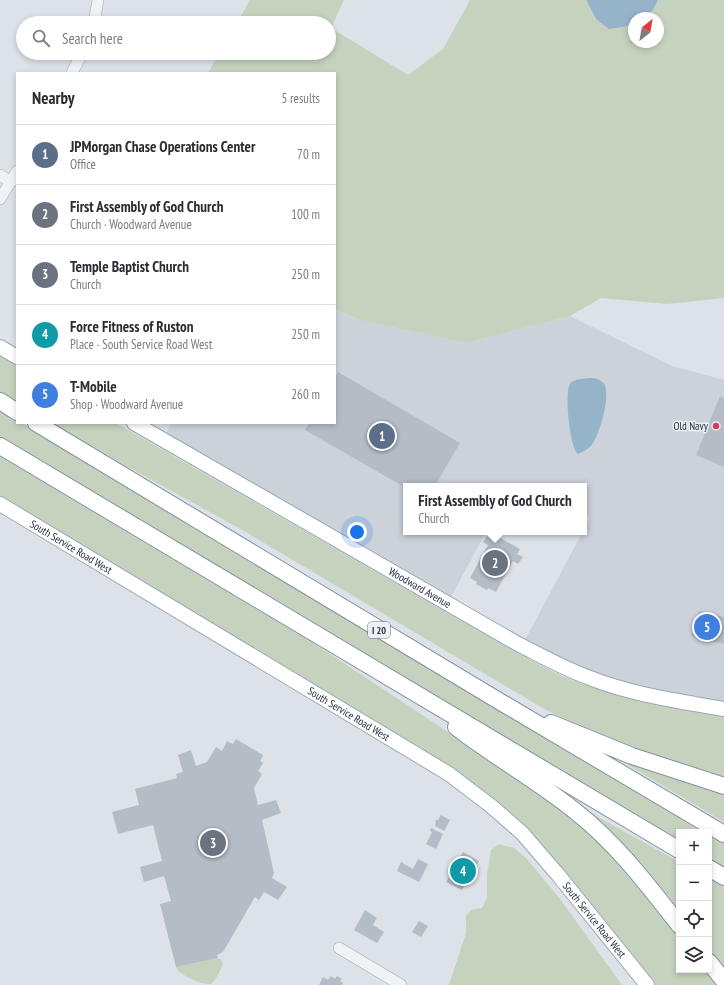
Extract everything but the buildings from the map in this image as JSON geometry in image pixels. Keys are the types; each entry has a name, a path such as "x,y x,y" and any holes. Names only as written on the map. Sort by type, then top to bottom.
{"highway":[{"path":"0,402 16,411"},
{"name":"I 20","path":"38,424 499,701 724,834"},
{"path":"0,446 676,848"},
{"path":"413,692 474,742 549,792 592,825 627,860 676,920"},
{"path":"499,701 632,756 724,786"},
{"path":"712,870 724,877"},
{"path":"712,966 724,981"}],"main road":[{"path":"0,347 16,356"},
{"name":"Woodward Avenue","path":"136,424 518,644 566,668 591,679 616,687 724,709"},
{"name":"South Service Road West","path":"0,504 449,774 491,806 522,833 648,985"}],"street":[{"path":"95,16 98,0"},
{"path":"72,72 78,60"},
{"path":"0,199 16,173"},
{"path":"0,175 11,182"},
{"path":"338,948 401,985"}],"shaded area":[{"path":"336,310 364,321 466,343 570,316 672,366 724,380 724,704 669,694 611,680 524,642 581,535 587,535 587,524 590,518 587,516 587,483 403,483 403,535 485,535 450,599 165,436 171,424 336,424"}],"green space":[{"path":"250,0 344,0 336,17 336,16 241,16"},
{"path":"470,0 586,0 596,19 628,26 628,48 664,48 664,12 651,12 658,0 724,0 724,298 667,304 601,298 570,316 466,343 364,321 336,310 336,72 209,72 215,60 336,60 336,31 408,75 443,49"},
{"path":"0,356 16,365 16,401 0,392"},
{"path":"0,410 16,419 16,424 24,424 704,829 676,829 676,840 0,438"},
{"path":"55,424 118,424 514,651 563,676 597,689 633,699 724,717 724,779 612,739 546,710 237,527 128,467"},
{"path":"0,457 309,640 549,799 596,839 629,874 676,931 676,973 709,973 719,985 650,985 517,824 0,499"},
{"path":"606,752 724,789 724,822"},
{"path":"582,808 676,860 676,916"},
{"path":"712,834 724,841 724,868 712,861"},
{"path":"499,844 514,848 526,858 560,899 622,985 449,985 466,933 466,916 471,910 482,908 487,897 487,874 491,850"},
{"path":"712,881 724,887 724,974 712,960"},
{"path":"218,958 221,959 223,965 211,984 202,983 191,979 181,973 176,967"}],"water":[{"path":"586,0 658,0 651,12 628,12 628,26 609,29 596,19"},
{"path":"591,378 599,380 605,385 606,404 600,428 594,441 590,447 578,454 575,450 570,432 568,389 570,384 574,381"}],"place":[{"name":"Old Navy","path":"716,426"},
{"name":"JPMorgan Chase Operations Center","path":"382,436"},
{"name":"First Assembly of God Church","path":"495,563"},
{"name":"T-Mobile","path":"707,627"},
{"name":"Temple Baptist Church","path":"213,843"},
{"name":"Force Fitness of Ruston","path":"463,871"}]}
